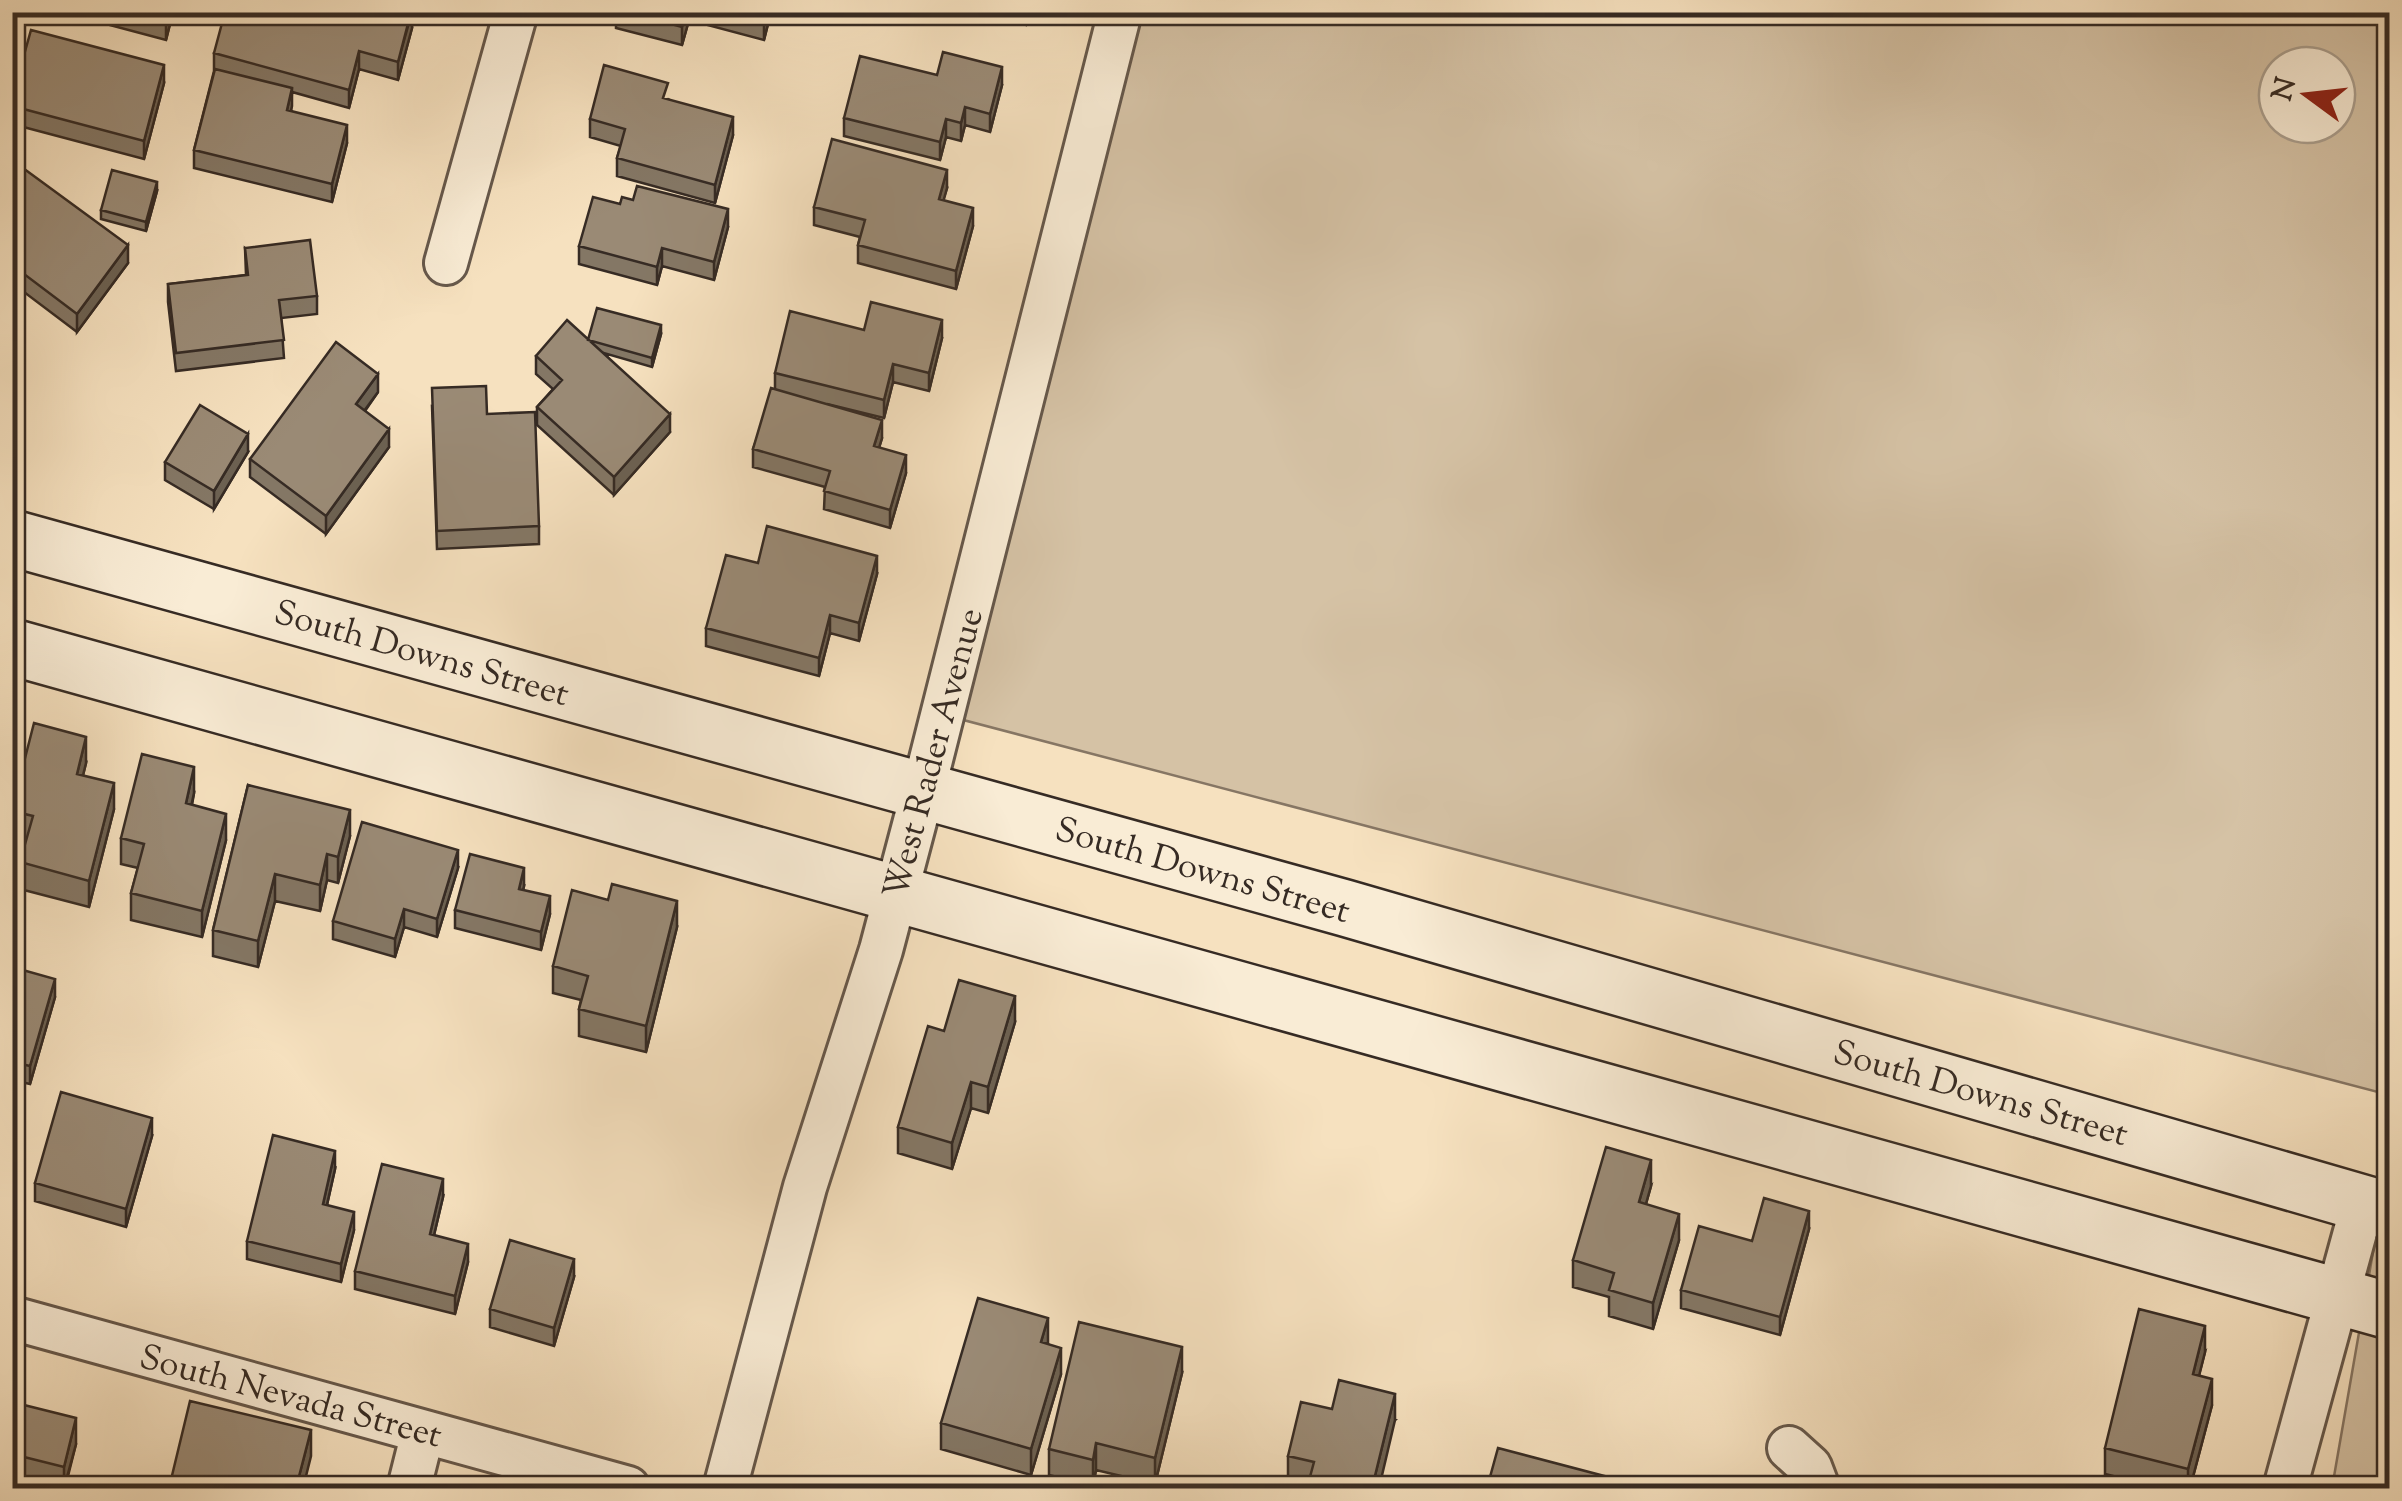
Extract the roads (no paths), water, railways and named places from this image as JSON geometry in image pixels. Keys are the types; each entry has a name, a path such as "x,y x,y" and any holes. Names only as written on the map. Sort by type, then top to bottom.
{"main road":[{"name":"South Downs Street","path":"12,538 1364,913 2376,1207"},
{"path":"12,646 2390,1312"}],"street":[{"path":"446,263 516,12"},
{"name":"West Rader Avenue","path":"725,1488 804,1187 881,950 1120,12"},
{"path":"2285,1488 2338,1295 2376,1207"},
{"name":"South Nevada Street","path":"12,1318 628,1488"},
{"path":"408,1488 423,1432"},
{"path":"1789,1448 1810,1468 1818,1488"}]}
